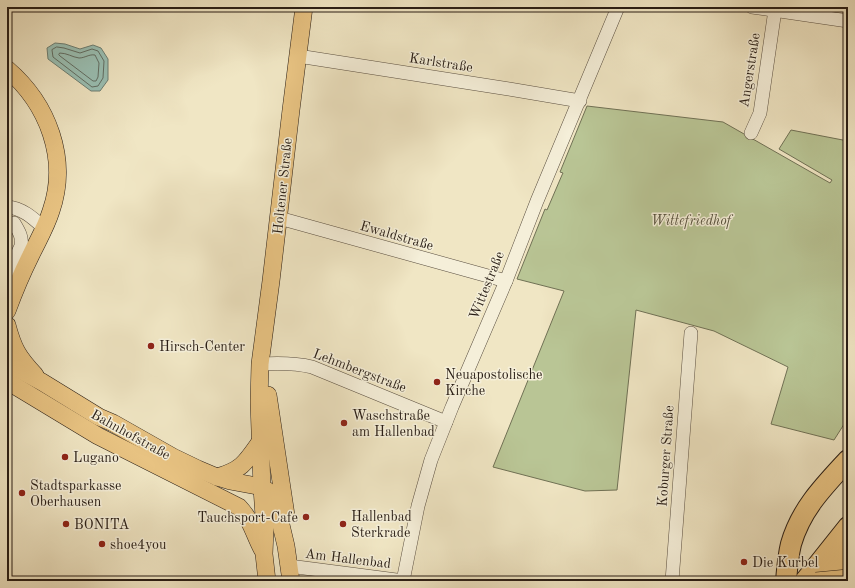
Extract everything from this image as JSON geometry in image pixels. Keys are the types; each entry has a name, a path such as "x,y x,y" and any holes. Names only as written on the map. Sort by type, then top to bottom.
{"highway":[{"path":"786,581 791,545 803,514 812,500 848,460"},
{"path":"806,581 848,527"},
{"path":"827,581 848,556"}],"main road":[{"name":"Holtener Straße","path":"267,581 264,554 264,492 258,402 260,364 304,7"},
{"path":"7,69 34,98 45,116 54,142 58,177 52,209 45,229 15,290 7,311"},
{"path":"7,325 10,339 17,353 42,382"},
{"name":"Bahnhofstraße","path":"7,363 42,382 99,417 113,423 173,457 217,477 264,492"},
{"name":"Holtener Straße","path":"260,364 268,396 280,474 286,516 286,546"},
{"name":"Bahnhofstraße","path":"12,388 98,436 238,507 252,525 264,554"},
{"path":"217,477 230,473 244,464 260,442"},
{"path":"238,507 244,502 264,492 280,474"},
{"name":"Holtener Straße","path":"264,492 271,496 277,508 286,546 290,574"},
{"path":"816,581 848,578"}],"street":[{"name":"Wittestraße","path":"404,581 416,514 431,460 618,7"},
{"path":"752,7 779,9 848,21"},
{"name":"Angerstraße","path":"751,132 760,113 779,9"},
{"name":"Karlstraße","path":"298,56 580,101"},
{"path":"7,207 12,207 23,211 45,229"},
{"name":"Ewaldstraße","path":"279,218 506,281"},
{"path":"13,225 27,228 45,229"},
{"path":"7,276 21,246 22,238 13,225"},
{"name":"Koburger Straße","path":"672,581 691,333"},
{"name":"Lehmbergstraße","path":"260,364 275,363 312,367 446,422"},
{"name":"Am Hallenbad","path":"290,574 404,581"}],"green space":[{"name":"Wittefriedhof","path":"587,106 723,122 830,183 832,180 779,149 791,130 848,141 848,418 834,440 771,424 788,367 714,331 636,310 617,490 585,491 493,467 564,291 517,279 545,209 547,210 563,173 560,172"}],"water":[{"path":"55,43 65,44 80,49 93,45 101,48 108,59 108,80 100,91 91,91 48,59 47,48"}],"place":[{"name":"Hirsch-Center","path":"151,346"},
{"name":"Neuapostolische Kirche","path":"437,382"},
{"name":"Waschstraße am Hallenbad","path":"344,423"},
{"name":"Lugano","path":"65,457"},
{"name":"Stadtsparkasse Oberhausen","path":"22,493"},
{"name":"Tauchsport-Cafe","path":"306,517"},
{"name":"BONITA","path":"66,524"},
{"name":"Hallenbad Sterkrade","path":"343,524"},
{"name":"shoe4you","path":"102,544"},
{"name":"Die Kurbel","path":"744,562"}]}
